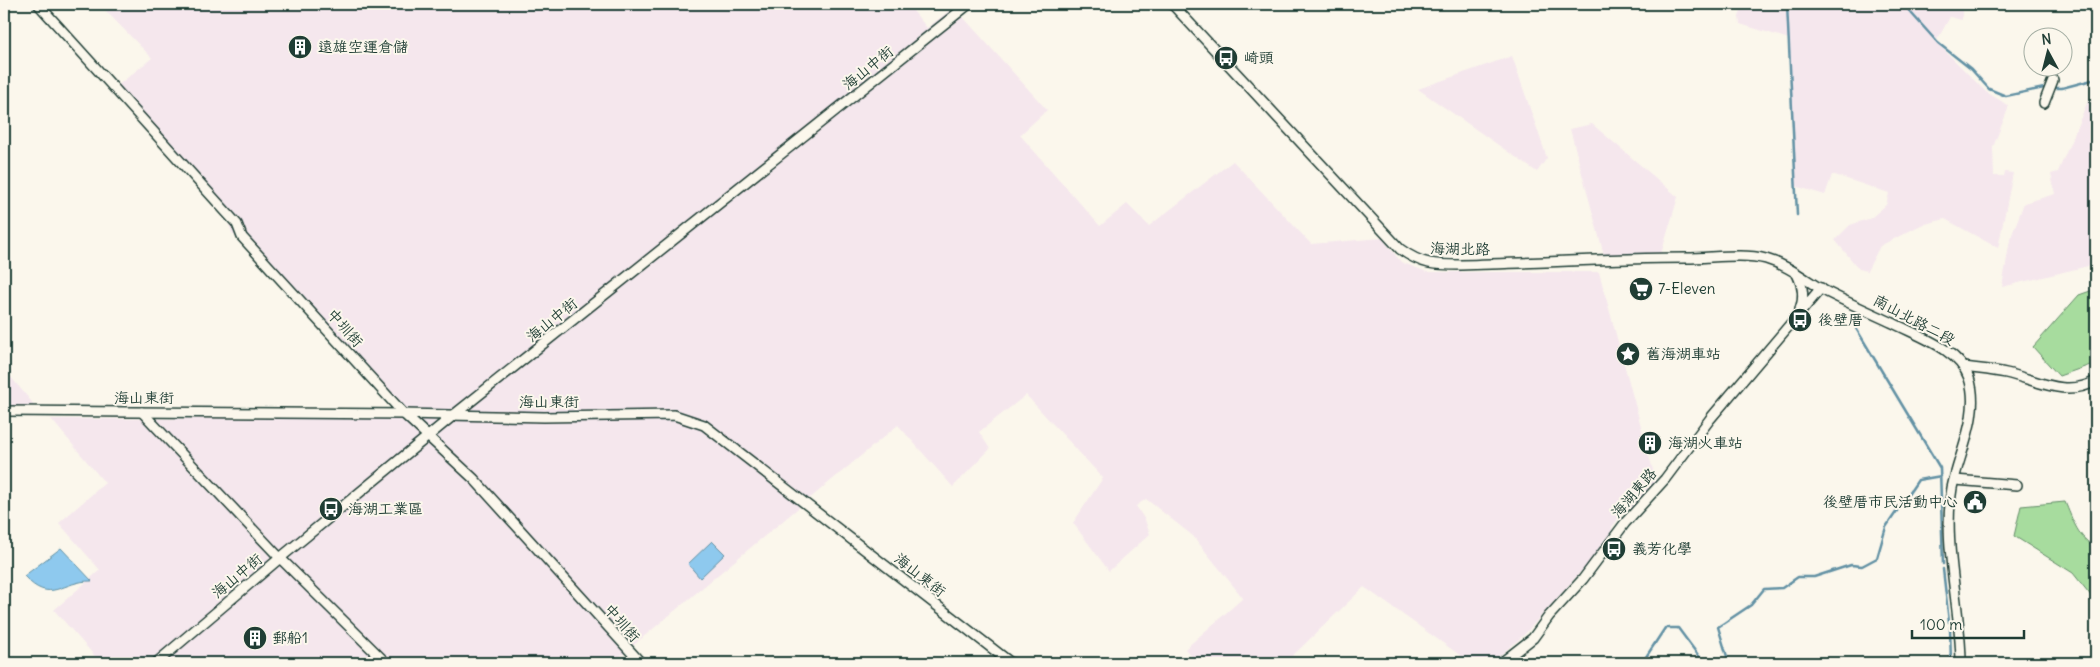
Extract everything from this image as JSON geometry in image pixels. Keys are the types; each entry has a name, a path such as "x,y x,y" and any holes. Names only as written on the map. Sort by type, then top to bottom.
{"street":[{"name":"中圳街","path":"38,4 237,224 242,237 404,414 474,479 641,663"},
{"name":"海山中街","path":"156,663 280,558 456,414 969,4"},
{"name":"海湖北路","path":"1172,4 1393,242 1413,258 1430,265 1461,265 1665,258 1759,257 1778,263 1821,288"},
{"path":"2044,103 2052,80"},
{"path":"1796,273 1802,284 1803,294 1799,312"},
{"name":"海湖東路","path":"1501,663 1533,638 1799,312 1821,288"},
{"name":"南山北路二段","path":"1821,288 1929,341 1954,356 1964,367"},
{"path":"1964,367 2006,373 2054,388 2076,388 2096,381"},
{"path":"1961,663 1951,541 1952,489 1971,411 1969,379 1964,367"},
{"name":"海山東街","path":"4,411 456,414 544,417 674,415 704,425 1011,663"},
{"path":"142,412 280,558 386,663"},
{"path":"1955,480 2017,485"}],"shaded area":[{"name":"海湖工業區","path":"99,4 912,4 910,7 927,28 954,7 1047,110 1020,135 1100,226 1127,204 1149,226 1233,161 1311,244 1382,238 1401,262 1427,272 1599,272 1657,485 1634,509 1625,510 1612,527 1611,538 1524,635 1491,663 1471,663 1364,587 1285,663 1198,663 1185,649 1243,598 1193,536 1146,499 1136,506 1145,520 1150,534 1109,571 1073,523 1103,478 1026,395 979,432 990,449 953,487 898,425 612,663 165,663 158,655 148,663 101,663 54,610 100,570 59,523 105,483 51,419 404,418 232,233 226,217 112,90 152,58"},
{"path":"1743,4 1958,4 1962,10 1962,20 1950,17 1936,42 1986,92 2008,105 1993,147 1994,176 2004,176 2005,172 2013,173 1998,248 1945,219 1921,225 1880,246 1867,271 1859,269 1835,240 1850,225 1871,218 1886,205 1889,193 1835,175 1832,175 1825,195 1795,186 1789,39 1740,24 1739,17"},
{"path":"1512,56 1547,158 1537,172 1418,89"},
{"path":"2096,93 2096,264 2002,287 2010,240 2024,203 2055,194 2051,174 2058,172 2087,103"},
{"path":"1592,124 1678,197 1661,254 1604,255 1570,129"},
{"path":"4,369 36,407 34,409 4,409"}],"green space":[{"path":"2096,289 2096,363 2059,376 2033,347 2079,295"},
{"path":"2065,502 2073,522 2081,534 2096,546 2096,602 2073,573 2014,536 2021,506"}],"water":[{"path":"712,541 725,554 700,578 688,564"},
{"path":"61,548 92,581 49,591 33,585 24,576"}],"waterway":[{"path":"1787,4 1797,215"},
{"path":"1903,4 1938,43 1971,69 1989,89 2006,96 2044,88 2062,88 2096,79"},
{"path":"1851,320 1940,468 1943,564"},
{"path":"1729,663 1718,627 1751,605 1764,589 1782,588 1798,577 1814,577 1851,565 1862,566 1877,558 1886,527 1918,480 1941,476"},
{"path":"1943,569 1949,622"},
{"path":"1950,627 1951,663"},
{"path":"1642,663 1665,628 1678,628 1704,663"}],"place":[{"name":"遠雄空運倉儲","path":"300,47"},
{"name":"崎頭","path":"1226,58"},
{"name":"7-Eleven","path":"1641,289"},
{"name":"後壁厝","path":"1800,320"},
{"name":"舊海湖車站","path":"1628,354"},
{"name":"海湖火車站","path":"1650,443"},
{"name":"後壁厝市民活動中心","path":"1975,502"},
{"name":"海湖工業區","path":"331,509"},
{"name":"義芳化學","path":"1614,549"},
{"name":"郵船1","path":"255,638"}]}
